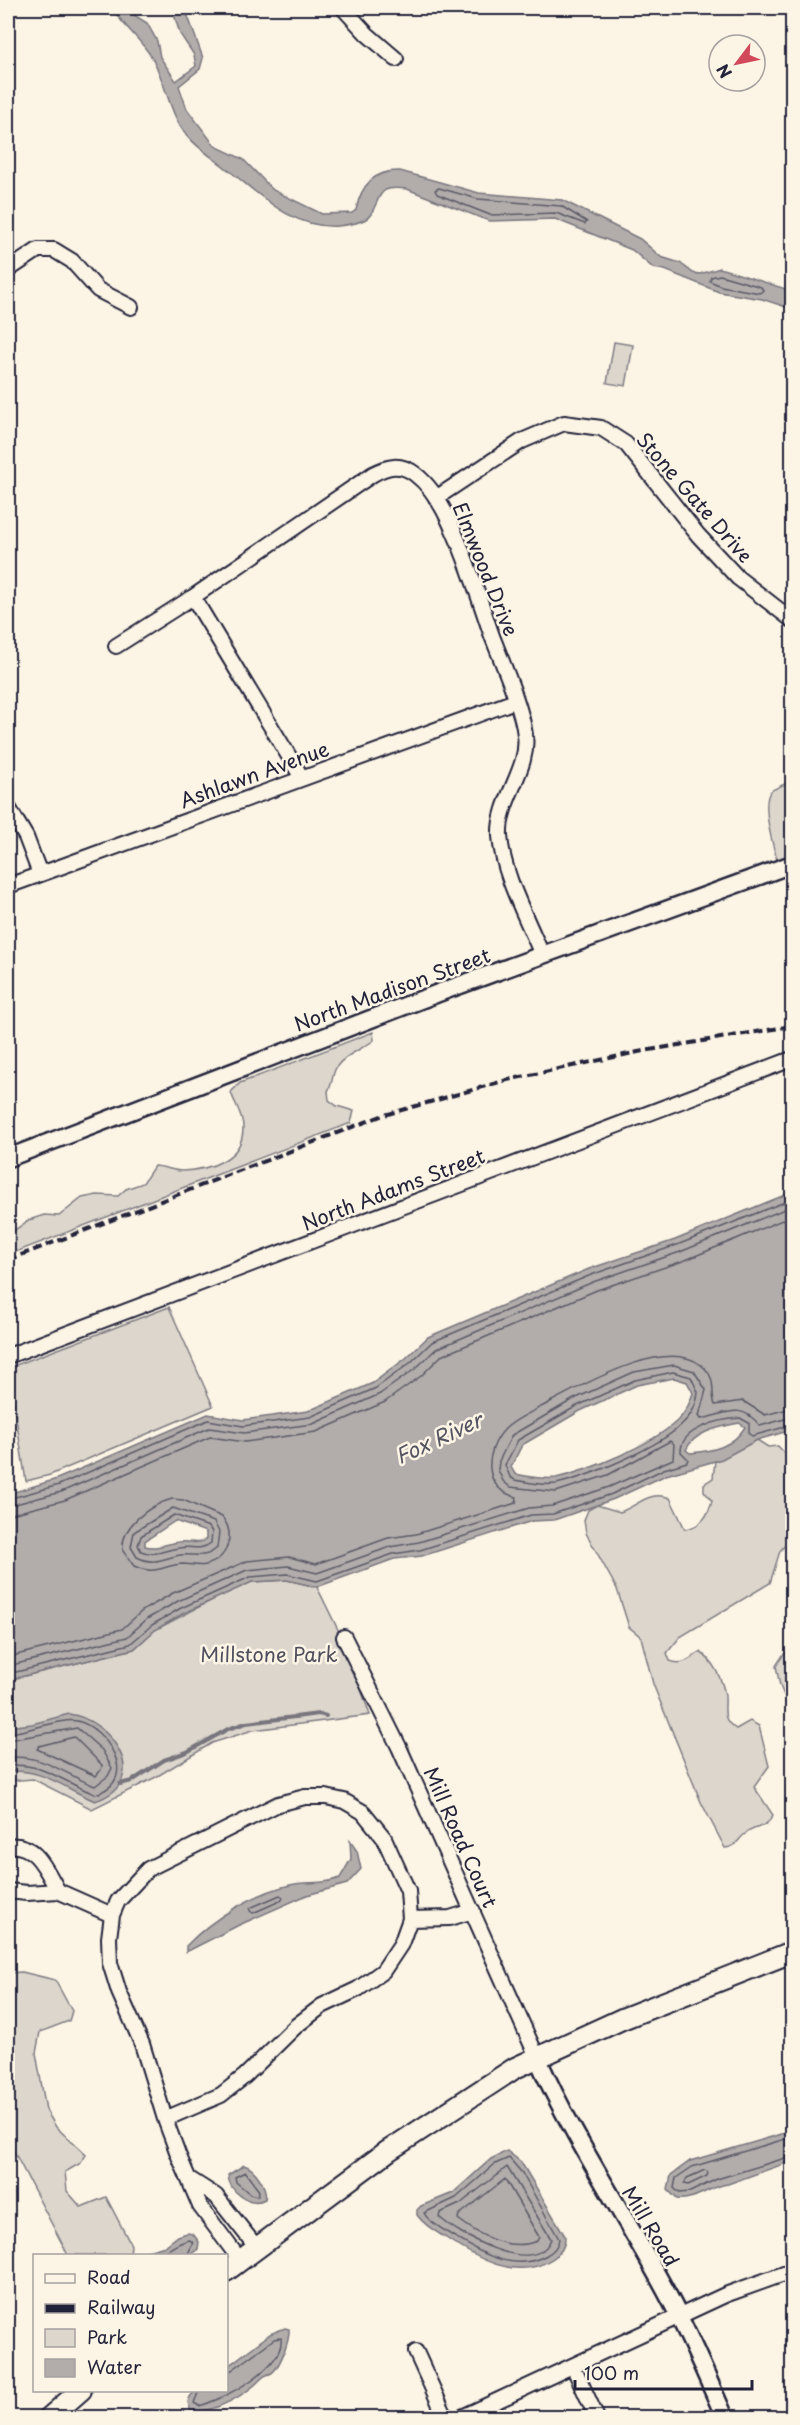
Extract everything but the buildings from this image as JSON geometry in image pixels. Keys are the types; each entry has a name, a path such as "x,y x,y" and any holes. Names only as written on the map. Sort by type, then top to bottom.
{"main road":[{"path":"233,2266 397,2145 488,2084 537,2057 643,2010 792,1952"},
{"path":"49,2418 80,2392"}],"street":[{"path":"343,8 367,34 396,59"},
{"path":"8,270 38,250 54,250 72,261 98,290 131,307"},
{"name":"Stone Gate Drive","path":"436,498 522,441 564,423 601,428 626,444 698,535 738,578 792,620"},
{"name":"Elmwood Drive","path":"116,646 193,597 383,468 404,467 415,474 436,498 452,526 515,700 525,735 525,749 502,814 500,834 505,861 542,955"},
{"path":"193,597 302,778"},
{"name":"Ashlawn Avenue","path":"8,886 515,700"},
{"path":"8,807 26,837 40,874"},
{"name":"North Madison Street","path":"8,1158 542,955 792,864"},
{"name":"North Adams Street","path":"8,1356 792,1059"},
{"name":"Mill Road Court","path":"344,1637 399,1747 537,2057"},
{"path":"165,2119 221,2095 245,2076 296,2026 322,2006 358,1989 383,1971 401,1944 410,1919 408,1891 384,1838 363,1812 344,1801 326,1797 305,1797 278,1804 168,1857 133,1882 118,1901 112,1915 109,1938 110,1963 119,1992 142,2044 165,2119 200,2206 226,2254"},
{"path":"8,1846 18,1845 29,1849 38,1857 58,1891"},
{"path":"8,1891 27,1893 58,1891 112,1915"},
{"path":"410,1919 450,1918 473,1911"},
{"name":"Mill Road","path":"537,2057 556,2100 590,2164 678,2316 725,2418"},
{"path":"190,2180 216,2196 257,2248"},
{"path":"460,2418 678,2316 752,2284 792,2271"},
{"path":"416,2352 446,2418"},
{"path":"573,2366 597,2418"}],"green space":[{"path":"614,342 633,345 626,386 607,383"},
{"path":"792,780 792,854 777,860 768,824 768,797 771,791"},
{"path":"373,1032 374,1040 338,1065 328,1091 329,1100 337,1106 354,1111 351,1123 8,1255 8,1235 29,1220 44,1215 59,1216 82,1198 97,1195 118,1196 126,1189 143,1183 154,1166 182,1171 203,1168 223,1161 238,1148 242,1138 242,1118 231,1092 240,1083"},
{"path":"169,1307 213,1406 50,1475 26,1481 8,1368"},
{"path":"757,1440 768,1447 778,1446 792,1461 792,1537 780,1551 770,1583 680,1637 667,1653 670,1661 679,1663 700,1652 717,1671 725,1696 725,1715 728,1722 736,1729 750,1721 759,1726 769,1766 754,1787 773,1815 768,1823 749,1831 734,1845 725,1848 701,1802 653,1684 641,1637 629,1627 617,1589 586,1533 584,1520 588,1510 597,1505 620,1512 644,1499 663,1496 670,1498 685,1529 691,1528 706,1516 712,1501 704,1491 704,1484 713,1478 715,1461"},
{"name":"Millstone Park","path":"287,1580 317,1587 345,1644 370,1715 253,1730 212,1743 156,1777 92,1809 33,1779 8,1781 8,1680 134,1649 155,1630 218,1597 252,1582"},
{"path":"792,1649 792,1714 780,1686 776,1666 783,1655"},
{"path":"22,1972 55,1980 72,2011 69,2021 40,2032 36,2053 46,2110 56,2127 86,2155 81,2163 65,2172 67,2191 81,2207 106,2197 131,2245 130,2254 67,2254 8,2140 8,1973"}],"water":[{"path":"112,8 123,8 147,23 157,41 160,57 176,81 196,66 194,55 180,34 172,8 185,8 203,58 200,69 179,86 187,109 215,146 243,159 273,190 322,214 352,213 356,210 365,186 376,176 391,171 400,171 479,193 562,200 640,239 661,257 680,263 693,273 700,274 720,268 792,291 792,309 762,299 719,292 665,270 653,268 632,250 555,219 489,221 407,189 385,190 369,217 356,223 338,226 321,225 291,216 265,199 190,138 176,118 152,58"},
{"name":"Fox River","path":"792,1192 792,1430 757,1440 722,1459 666,1475 614,1499 554,1520 532,1521 422,1556 394,1559 317,1587 287,1580 252,1582 184,1613 155,1630 134,1649 8,1680 8,1494 57,1479 208,1414 243,1420 308,1411 373,1383 406,1358 428,1337 589,1269 675,1240","holes":["674,1378 687,1382 693,1393 680,1418 652,1439 603,1463 556,1478 515,1474 511,1467 522,1445 580,1411 637,1385","739,1423 745,1427 735,1439 722,1447 690,1453 686,1450 695,1438 716,1428","175,1521 206,1532 206,1539 199,1542 178,1542 154,1547 145,1546 145,1541"]},
{"path":"69,1714 84,1718 99,1727 111,1738 120,1752 124,1766 122,1780 113,1792 95,1801 42,1776 20,1771 8,1772 8,1727 32,1724"},
{"path":"350,1841 357,1851 361,1869 347,1884 307,1895 239,1925 186,1952 186,1946 196,1936 220,1917 247,1901 290,1885 340,1878 351,1859"},
{"path":"792,2131 792,2161 715,2187 690,2198 677,2199 668,2190 671,2175 690,2161"},
{"path":"507,2151 521,2162 565,2236 560,2252 539,2266 511,2268 497,2265 458,2246 423,2222 417,2215 417,2210 421,2206 453,2193 491,2159"},
{"path":"244,2165 260,2179 265,2189 265,2199 253,2201 247,2199 232,2187 228,2175"},
{"path":"193,2234 199,2242 198,2249 191,2254 143,2254 165,2246 178,2236"},
{"path":"285,2328 289,2329 287,2345 273,2372 229,2402 210,2409 191,2411 188,2400 194,2392 228,2392 228,2366 270,2334"}],"waterway":[{"path":"120,1784 132,1781 164,1760 187,1752 228,1729 246,1723 319,1714 326,1716"}],"railway":[{"path":"8,1260 381,1116 507,1080 638,1052 792,1026"}]}
